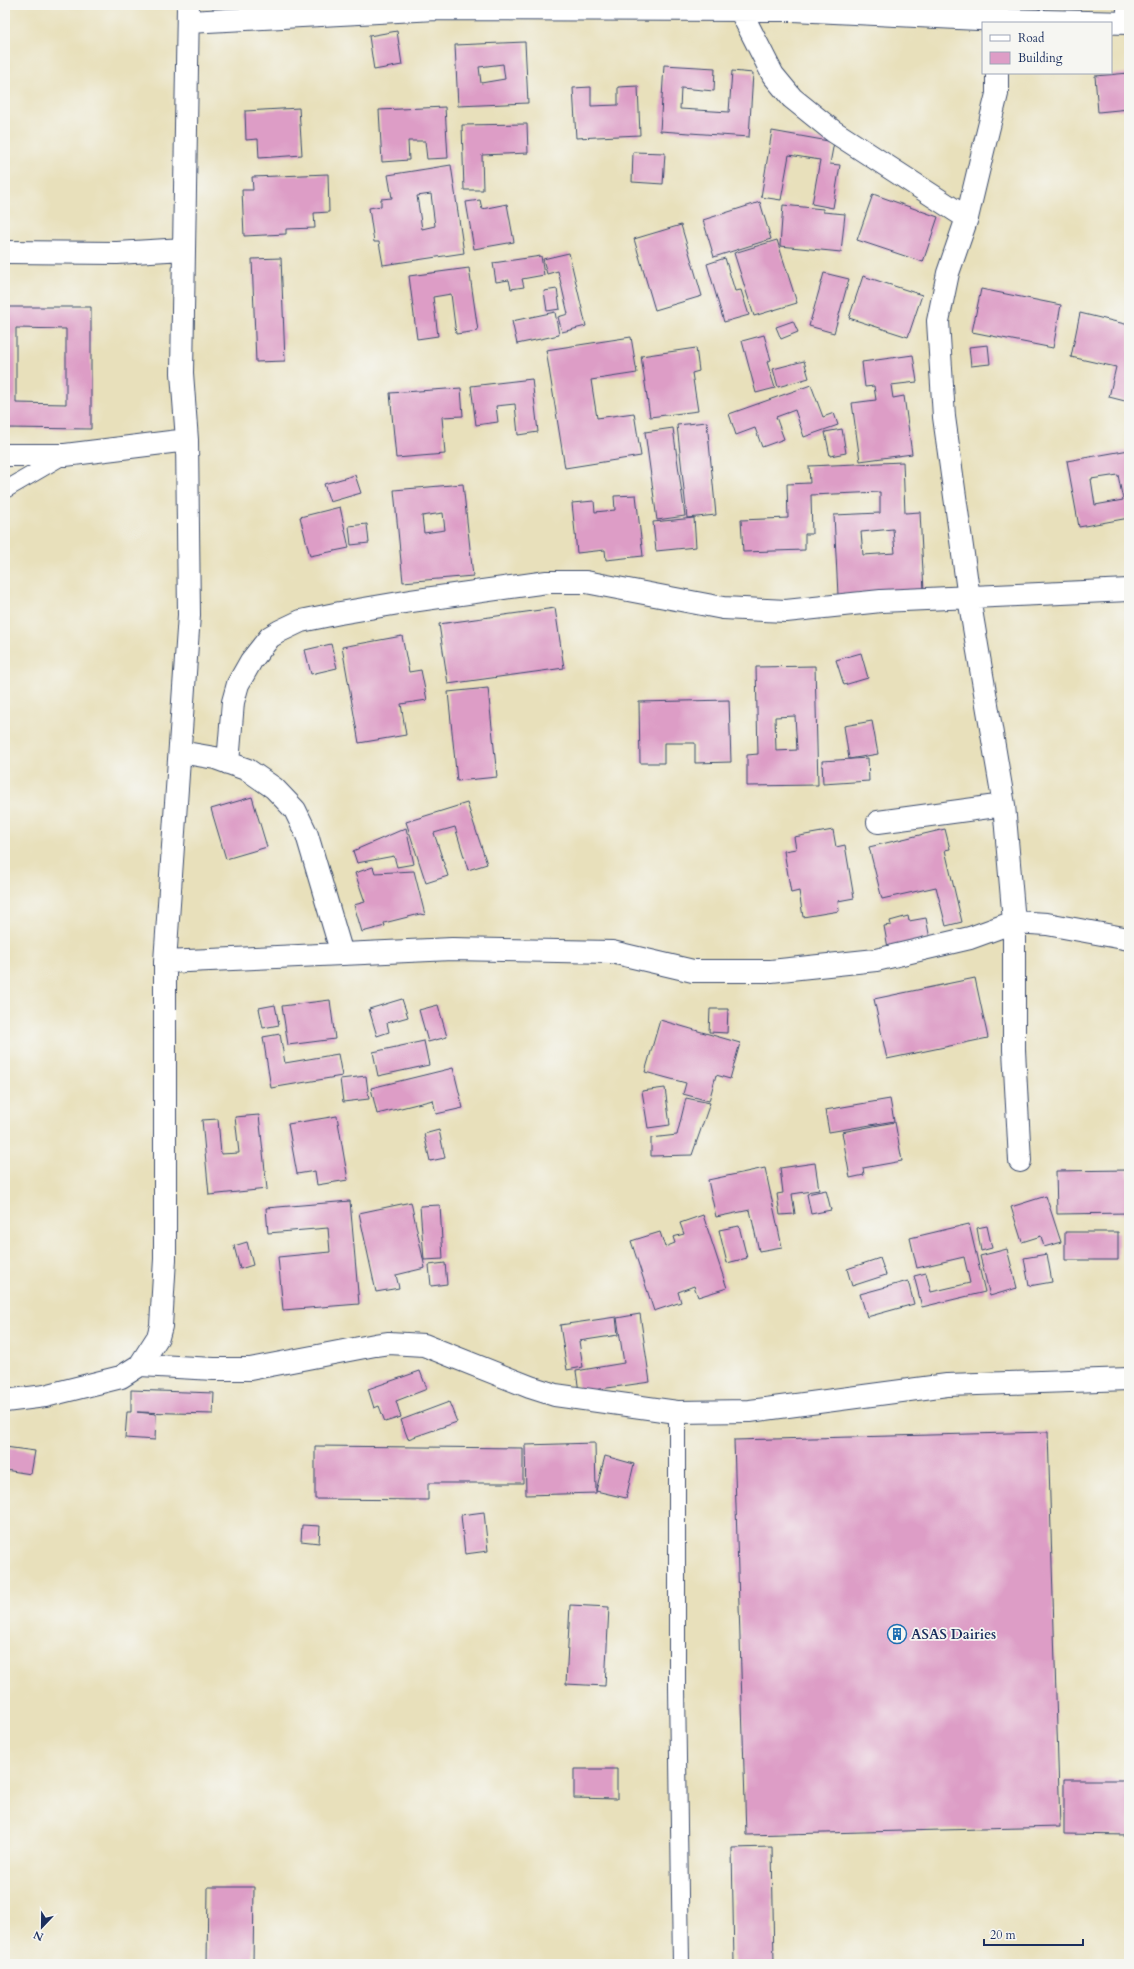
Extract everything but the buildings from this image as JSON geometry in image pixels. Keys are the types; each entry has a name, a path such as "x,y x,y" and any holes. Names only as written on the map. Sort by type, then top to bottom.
{"street":[{"path":"5,1401 44,1396 121,1377 140,1365 158,1337 161,1326 165,1259 165,962 189,615 187,440 182,374 188,14 436,7 740,10 793,8 999,21 1129,17"},
{"path":"740,10 773,75 792,98 834,131 967,218"},
{"path":"997,74 997,94 967,218 948,273 938,321 944,417 969,598 1004,805 1014,922 1014,1050 1020,1161"},
{"path":"5,252 117,253 184,249"},
{"path":"5,455 65,455 187,440"},
{"path":"228,763 233,702 238,684 251,661 270,637 301,621 411,601 547,582 586,582 707,605 746,610 786,611 881,601 1129,590"},
{"path":"180,752 215,758 248,770 274,788 295,810 307,835 342,954"},
{"path":"878,822 1004,805"},
{"path":"165,962 452,949 612,952 693,971 771,971 876,960 970,938 1014,922 1047,924 1129,939"},
{"path":"140,1365 214,1369 250,1369 375,1345 424,1345 530,1387 556,1395 677,1412 750,1411 947,1385 1129,1379"}],"lane":[{"path":"5,490 65,455"},
{"path":"677,1412 677,1680 681,1964"}],"place":[{"name":"ASAS Dairies","path":"897,1634"}]}
